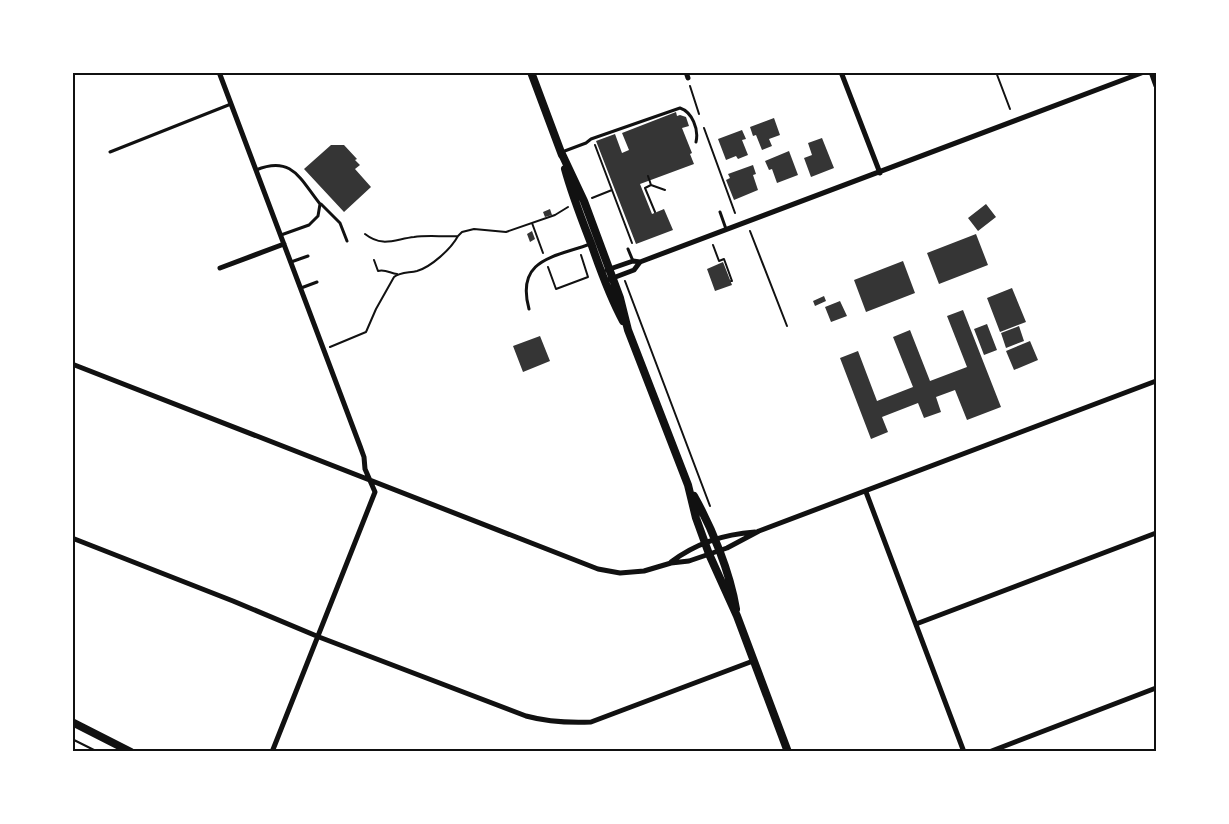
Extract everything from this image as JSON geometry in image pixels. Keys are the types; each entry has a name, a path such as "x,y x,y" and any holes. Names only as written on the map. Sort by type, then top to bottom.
{"street":[{"path":"219,72 324,349 364,457 365,469 375,492 272,752"},
{"path":"531,72 561,152 581,194 610,269 628,330"},
{"path":"841,72 880,173"},
{"path":"602,272 633,261 640,262 1144,72"},
{"path":"1151,72 1156,86"},
{"path":"561,152 573,197 613,302 628,330 688,485 704,515 732,587 737,616"},
{"path":"220,268 284,244"},
{"path":"605,281 634,270 640,262"},
{"path":"72,364 598,569 620,573 644,572 670,563 688,561 718,551 741,542 759,531 866,492 1156,380"},
{"path":"688,485 696,518 709,554 737,616 788,752"},
{"path":"866,492 964,752"},
{"path":"670,563 685,551 705,543 738,533 759,531"},
{"path":"916,624 1156,533"},
{"path":"72,538 319,637 543,721 591,722 753,660"},
{"path":"989,752 1156,688"},
{"path":"72,722 131,752"}],"lane":[{"path":"110,152 231,104"},
{"path":"561,152 586,143 591,139 680,108 686,110 690,116 698,134 696,142"},
{"path":"256,170 275,164 290,168 320,204 340,222 347,241"},
{"path":"280,235 309,224 318,216 320,204"},
{"path":"720,212 726,229"},
{"path":"529,309 526,298 528,281 535,267 545,259 591,244"},
{"path":"628,248 633,261"},
{"path":"291,262 308,256"},
{"path":"300,288 317,282"}],"path":[{"path":"996,72 1010,109"},
{"path":"687,75 692,98 699,115"},
{"path":"702,124 735,213"},
{"path":"594,143 634,248"},
{"path":"648,176 651,185"},
{"path":"654,212 645,188 651,185 665,190"},
{"path":"589,199 612,190"},
{"path":"374,260 378,271 385,270 397,274 418,271 446,252 462,232 474,229 506,232 556,215 572,206"},
{"path":"532,223 556,289 588,277 581,253"},
{"path":"750,230 787,326"},
{"path":"365,234 377,242 416,237 458,236"},
{"path":"713,245 719,262 724,259 731,281"},
{"path":"324,349 366,332 376,309 397,274"},
{"path":"72,739 98,752"}],"building":[{"path":"676,112 677,116 686,117 689,126 682,128 692,153 690,154 694,164 640,184 652,214 664,209 673,230 636,244 596,141 615,134 622,153 629,150 622,133"},
{"path":"774,118 780,135 769,139 772,146 762,150 756,135 753,136 750,127"},
{"path":"742,130 746,139 742,140 748,155 738,159 736,156 726,160 718,139"},
{"path":"822,138 834,168 811,177 804,158 812,155 808,143"},
{"path":"331,145 344,145 360,165 355,169 371,187 344,212 304,169"},
{"path":"789,151 798,175 777,183 772,169 769,170 765,161"},
{"path":"753,165 756,174 753,175 758,190 734,200 726,180 730,178 728,174"},
{"path":"986,204 996,217 978,231 968,218"},
{"path":"550,209 552,215 545,217 543,212"},
{"path":"532,231 535,239 530,242 527,234"},
{"path":"976,234 988,265 939,284 927,253"},
{"path":"903,261 915,293 866,312 854,280"},
{"path":"723,262 732,285 715,291 707,269"},
{"path":"1012,288 1026,322 1000,332 987,298"},
{"path":"824,296 826,301 815,306 813,301"},
{"path":"840,301 847,316 831,322 825,307"},
{"path":"963,310 1001,407 967,420 955,390 936,397 941,412 924,418 918,403 882,417 888,432 871,439 840,358 858,351 877,401 913,387 893,337 910,330 930,381 967,367 947,316"},
{"path":"987,324 997,350 984,355 974,329"},
{"path":"1019,326 1024,341 1006,348 1001,333"},
{"path":"540,336 550,361 523,372 513,346"},
{"path":"1030,341 1038,360 1014,370 1006,351"}]}
